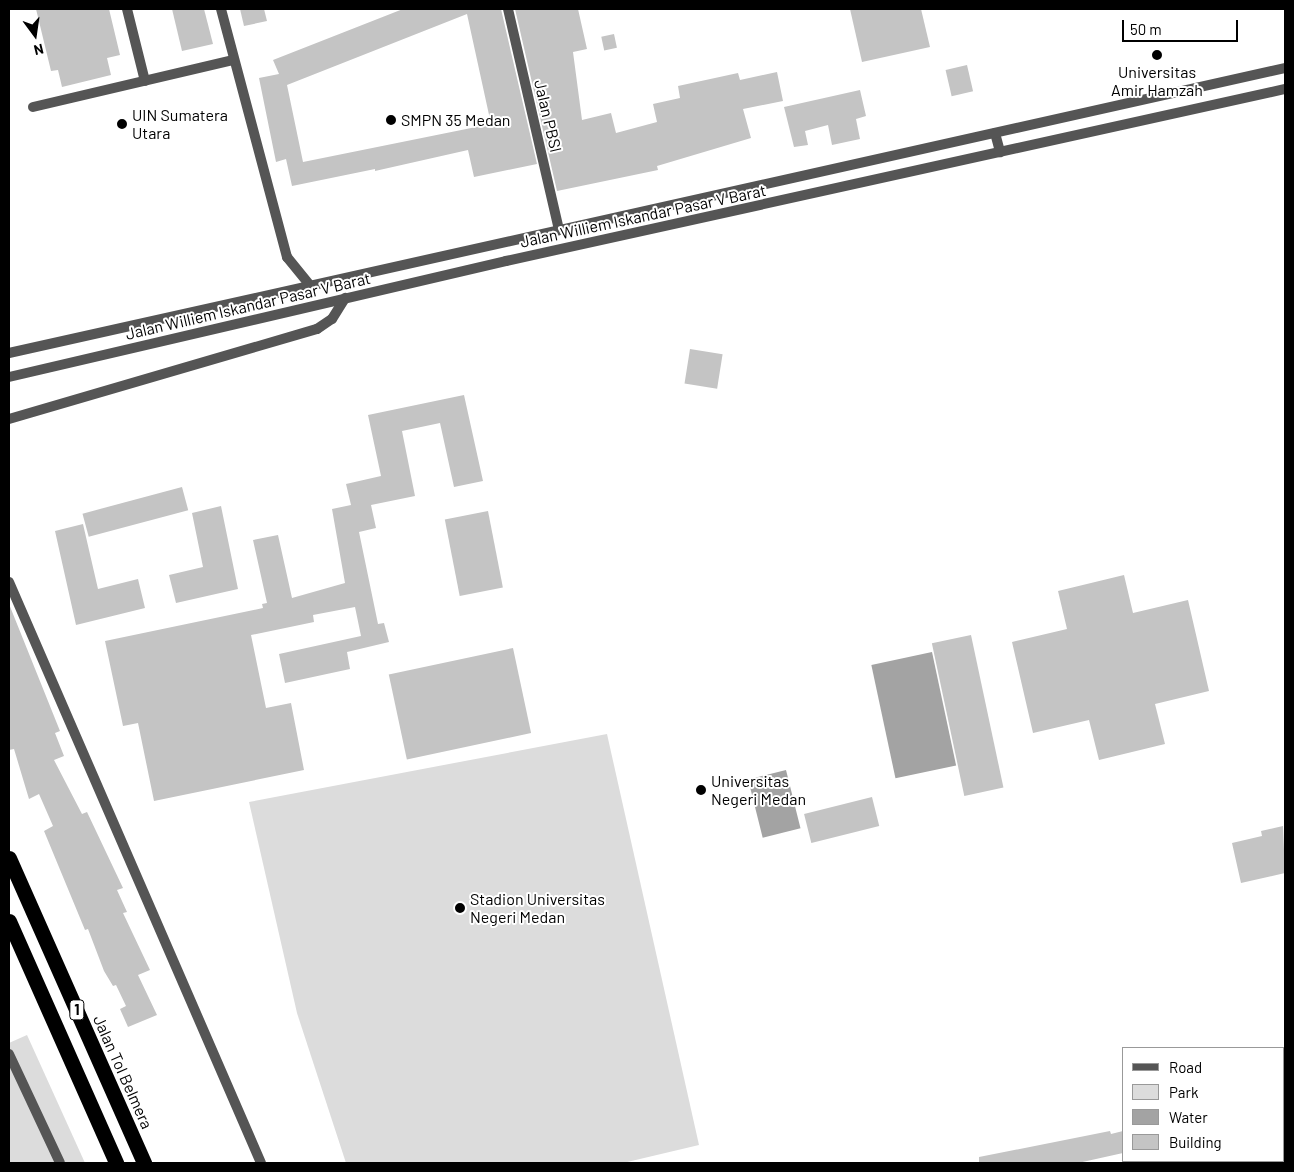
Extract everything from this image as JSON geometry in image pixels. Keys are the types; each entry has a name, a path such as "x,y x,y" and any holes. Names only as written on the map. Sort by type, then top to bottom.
{"highway":[{"name":"Jalan Tol Belmera","path":"9,858 144,1163"},
{"name":"1","path":"9,921 116,1163"}],"street":[{"path":"128,9 145,81"},
{"path":"220,9 287,257 310,286"},
{"name":"Jalan PBSI","path":"508,9 559,230"},
{"path":"33,107 233,60"},
{"name":"Jalan Williem Iskandar Pasar V Barat","path":"9,353 1285,68"},
{"name":"Jalan Williem Iskandar Pasar V Barat","path":"9,377 345,298 1285,89"},
{"path":"996,133 1000,152"},
{"path":"798,177 803,196"},
{"path":"9,419 317,329 332,319 345,298"},
{"path":"9,582 261,1163"},
{"path":"9,1054 60,1163"}],"green space":[{"name":"Stadion Universitas Negeri Medan","path":"607,734 699,1145 623,1163 346,1163 297,1013 249,802"},
{"path":"27,1035 85,1163 9,1163 9,1043"}],"water":[{"path":"932,652 956,765 895,778 871,665"},
{"path":"786,770 801,828 763,838 748,779"}],"building":[{"path":"36,9 109,9 120,55 107,58 111,75 62,87 58,70 51,71"},
{"path":"172,9 204,9 213,44 182,51"},
{"path":"240,9 264,9 267,21 244,26"},
{"path":"403,9 501,9 537,164 474,177 468,150 375,171 375,169 292,186 286,159 276,162 259,78 279,74 273,60","holes":["467,14 491,124 303,162 287,85"]},
{"path":"515,9 578,9 587,49 573,52 582,120 611,113 616,133 657,122 653,104 680,98 678,86 738,73 740,80 777,72 783,101 743,109 751,138 657,166 658,170 557,191"},
{"path":"850,9 921,9 930,47 862,62"},
{"path":"614,34 617,48 604,50 601,37"},
{"path":"967,65 973,91 952,96 946,70"},
{"path":"860,90 866,116 856,119 860,139 832,145 828,125 805,131 808,145 794,147 784,107"},
{"path":"690,349 723,354 717,389 685,384"},
{"path":"464,395 483,481 454,487 440,423 402,431 415,496 371,505 376,528 359,532 378,624 384,623 389,642 347,652 350,669 285,683 279,654 361,636 355,607 313,615 314,622 251,635 266,708 291,703 304,770 154,801 138,723 123,726 105,641 263,608 262,604 267,603 253,540 278,535 292,598 345,583 332,509 351,505 346,484 381,476 368,415"},
{"path":"182,487 188,510 89,537 83,514"},
{"path":"221,506 238,589 176,603 169,575 203,567 192,513"},
{"path":"488,511 503,588 460,596 445,519"},
{"path":"83,524 98,589 138,579 145,608 76,625 55,531"},
{"path":"1124,575 1133,613 1188,600 1209,691 1155,704 1165,744 1099,760 1089,720 1033,733 1012,642 1067,629 1058,591"},
{"path":"9,604 60,731 55,733 64,756 54,760 82,814 87,812 123,888 117,890 127,912 123,913 150,970 138,975 157,1015 128,1027 120,1009 126,1006 116,985 113,986 104,971 88,929 85,930 44,831 53,826 39,794 29,799 14,749 9,750"},
{"path":"971,635 1003,788 964,796 932,643"},
{"path":"513,648 531,733 407,760 389,674"},
{"path":"872,797 879,826 811,843 804,814"},
{"path":"1283,826 1285,873 1241,883 1232,843 1262,836 1261,831"},
{"path":"1110,1131 1111,1134 1122,1131 1122,1153 1078,1163 979,1163 979,1157"}],"place":[{"name":"Universitas Amir Hamzah","path":"1157,55"},
{"name":"SMPN 35 Medan","path":"391,120"},
{"name":"UIN Sumatera Utara","path":"122,124"},
{"name":"Universitas Negeri Medan","path":"701,790"},
{"name":"Stadion Universitas Negeri Medan","path":"460,908"}]}
